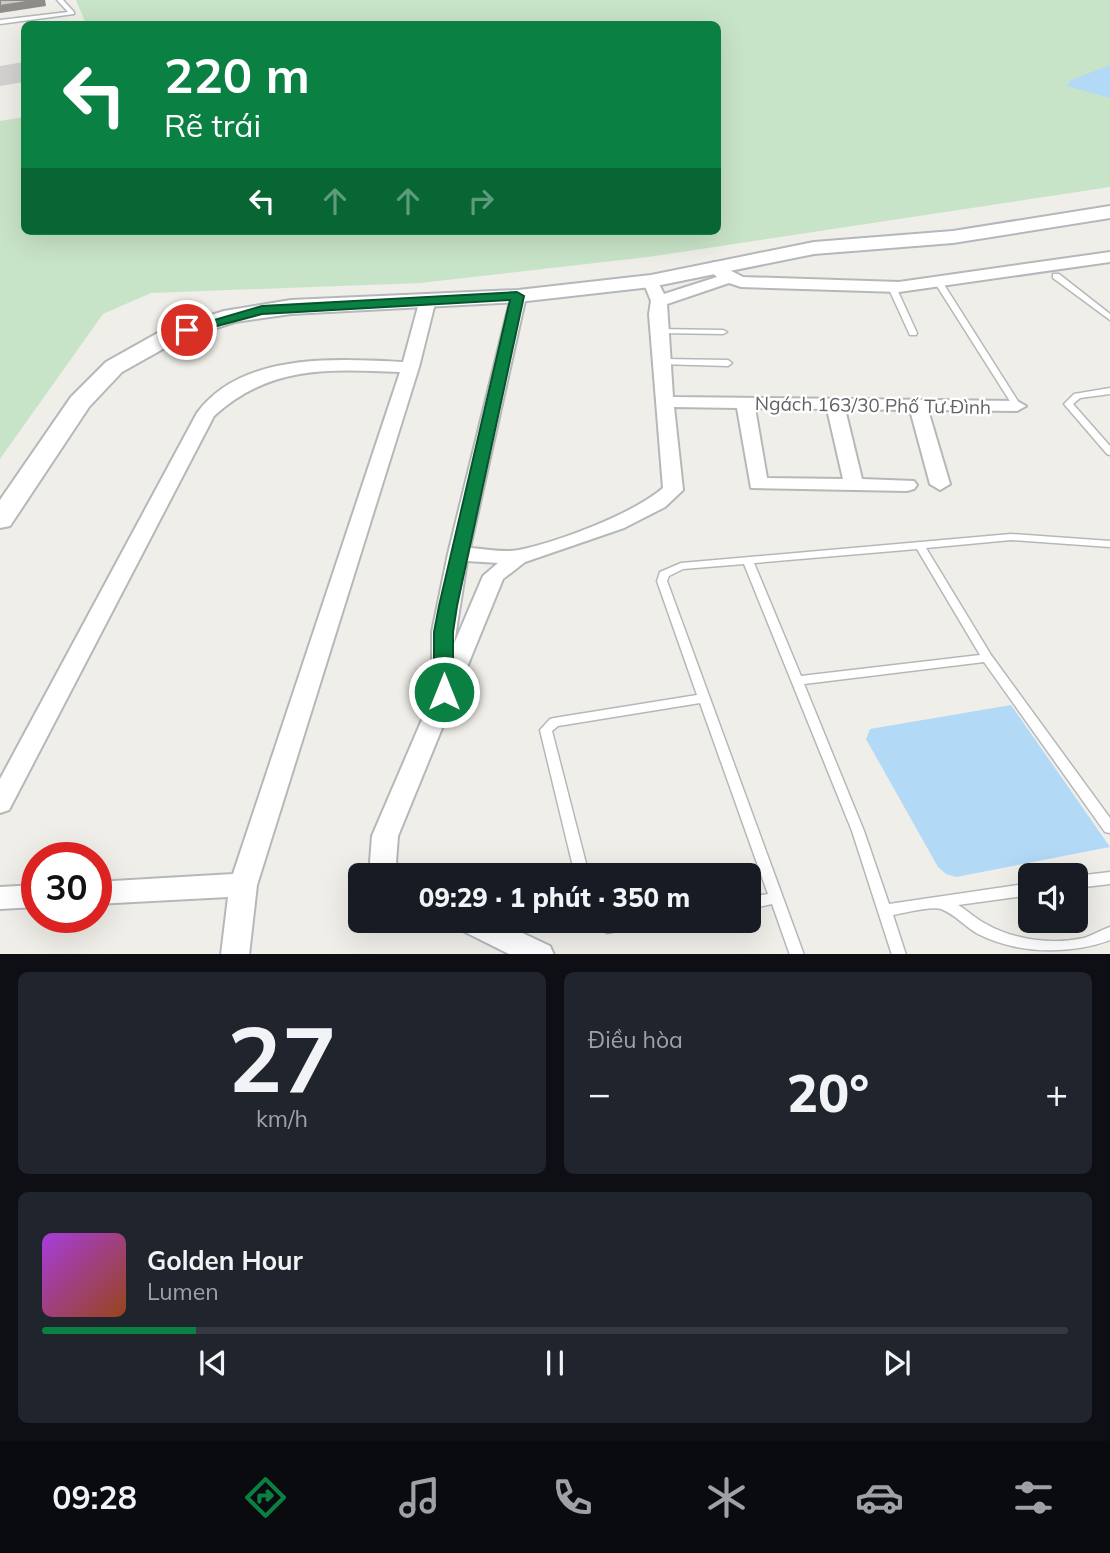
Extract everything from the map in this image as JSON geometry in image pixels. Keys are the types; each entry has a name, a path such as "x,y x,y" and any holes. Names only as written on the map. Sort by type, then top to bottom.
{"street":[{"path":"0,520 80,402 114,367 142,349 202,324 262,310 655,291 814,248 953,237 1110,212"},
{"path":"721,272 741,282 892,288 939,283 1042,264 1110,257"},
{"path":"383,863 385,836 489,583 500,568 518,557 617,524 670,495 675,486 655,291"},
{"path":"444,692 443,632 458,554 517,296"},
{"path":"235,954 243,886 410,367 426,303"},
{"path":"0,803 206,413 221,396 266,373 298,367 410,367"},
{"name":"Ngách 163/30 Phố Tư Đình","path":"667,402 1017,407"},
{"path":"745,403 758,484 907,485"},
{"path":"835,404 854,485"},
{"path":"917,405 940,484"},
{"path":"458,554 518,557"},
{"path":"112,892 243,886"},
{"path":"0,898 21,897"},
{"path":"495,933 540,954"}],"lane":[{"path":"0,22 72,13 60,0"},
{"path":"1056,276 1110,318"},
{"name":"Ngách 163/30 Phố Tư Đình","path":"939,283 1017,407"},
{"path":"892,288 914,333"},
{"path":"659,331 723,332"},
{"path":"662,362 729,363"},
{"path":"1110,391 1077,396 1068,404 1110,452"},
{"path":"797,954 662,581 664,574 681,566 919,544 1037,537 1110,544"},
{"path":"919,544 987,658 1110,828"},
{"path":"748,561 858,831 899,954"},
{"path":"797,681 987,658"},
{"path":"579,863 546,730 554,722 704,698"},
{"path":"1088,881 1110,878"},
{"path":"884,910 1018,891"},
{"path":"761,901 776,898"},
{"path":"935,902 950,907 999,937 1031,947 1079,948 1097,943 1110,933"}],"green space":[{"path":"76,0 1110,0 1110,187 648,257 421,283 151,293 103,314 0,459 0,121 21,118 21,235 721,235 721,21 85,21"}],"water":[{"path":"1110,65 1110,98 1067,86 1071,80"},
{"path":"1011,705 1110,847 956,877 946,874 938,867 866,739 870,729"}],"building":[{"path":"0,0 39,0 0,6"}],"taxiway":[{"path":"0,76 21,72"}],"route":[{"path":"187,330 232,316 291,307 426,303 517,296 458,554 443,632 444,692"}]}
